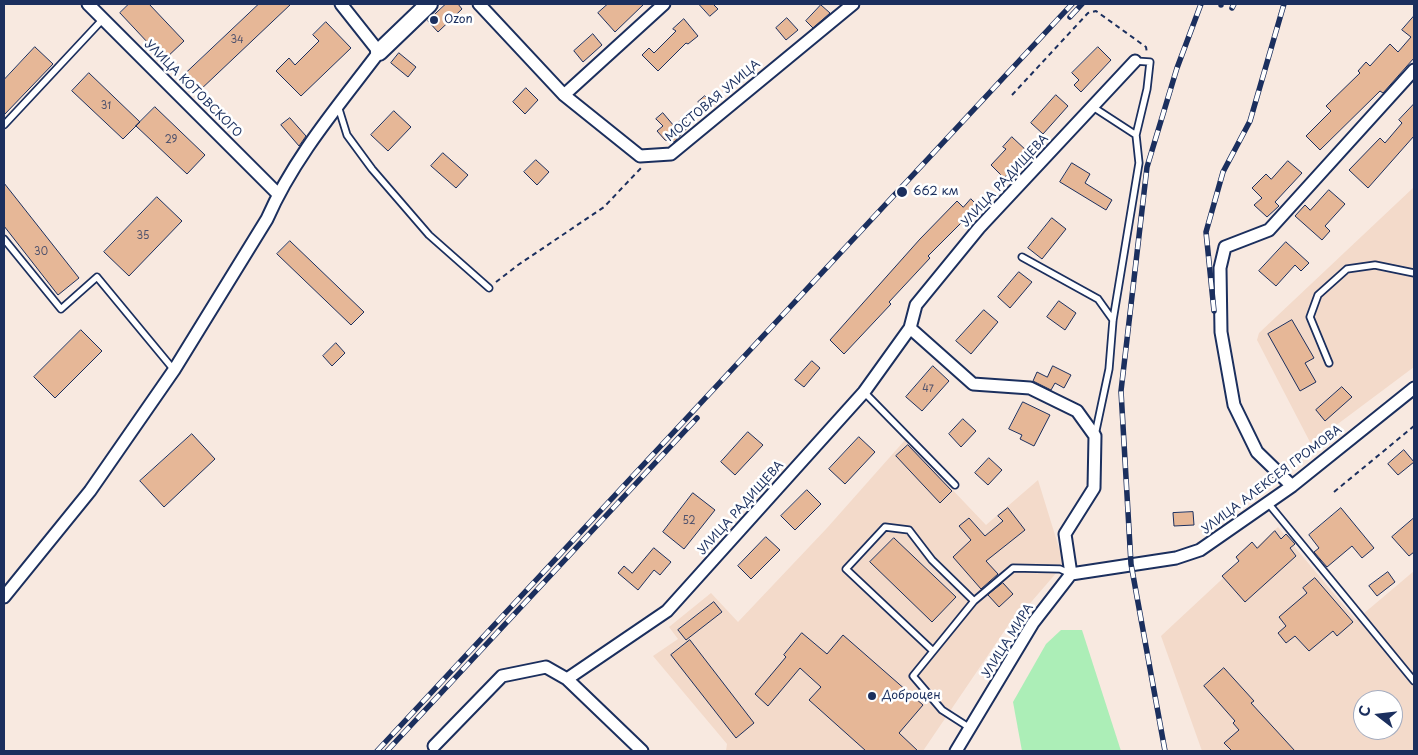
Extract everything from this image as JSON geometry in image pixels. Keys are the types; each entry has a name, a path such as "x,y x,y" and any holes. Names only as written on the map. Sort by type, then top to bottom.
{"street":[{"name":"УЛИЦА КОТОВСКОГО","path":"88,4 278,194"},
{"path":"341,4 379,52"},
{"path":"4,596 90,491 174,370 267,219 278,194 310,142 379,52 429,4"},
{"name":"МОСТОВАЯ УЛИЦА","path":"479,4 564,95 640,156 671,154 853,4"},
{"path":"564,95 664,4"},
{"name":"УЛИЦА РАДИЩЕВА","path":"567,679 667,611 864,392 910,328 916,305 973,236 1135,61"},
{"path":"1292,486 1256,452 1234,405 1221,332 1220,268 1225,247 1269,230 1414,70"},
{"path":"910,328 973,384 1030,388 1077,411 1095,436 1094,488 1065,534 1071,574"},
{"name":"УЛИЦА АЛЕКСЕЯ ГРОМОВА","path":"1071,574 1176,558 1200,550 1292,486 1414,388"},
{"name":"УЛИЦА МИРА","path":"956,751 1033,623 1071,574"},
{"path":"434,746 502,676 546,667 567,679 642,751"}],"lane":[{"path":"4,126 103,19"},
{"path":"1095,436 1109,369 1112,320 1139,163 1136,135 1147,89 1150,62 1135,61"},
{"path":"338,106 347,135 372,169 429,235 489,288"},
{"path":"1093,107 1136,135"},
{"path":"4,239 61,309 96,277 174,370"},
{"path":"1022,257 1098,299 1112,320"},
{"path":"1329,363 1310,317 1318,295 1347,269 1376,265 1414,273"},
{"path":"864,392 955,485"},
{"path":"1268,504 1414,681"},
{"path":"933,651 846,569 885,527 909,530 932,560 974,601"},
{"path":"970,728 942,710 913,676 974,601 1013,568 1060,569 1071,574"}],"path":[{"path":"1012,95 1088,13 1096,11 1146,47 1150,62"},
{"path":"489,288 518,265 604,207 653,155"},
{"path":"1334,492 1414,426"}],"shaded area":[{"path":"1414,187 1414,367 1311,444 1257,340 1259,333"},
{"path":"905,440 986,525 1038,480 1064,564 1026,608 1022,605 923,751 726,751 727,744 653,656 678,639 669,627 711,593 738,622 827,528"},
{"path":"1278,527 1356,620 1414,571 1414,751 1202,751 1161,636"}],"green space":[{"path":"1061,630 1082,630 1121,751 1022,751 1013,702 1046,644"}],"building":[{"path":"129,4 149,4 184,41 164,60 120,13"},
{"path":"259,4 291,4 198,92 183,76"},
{"path":"446,4 458,4 462,9 438,32 428,21"},
{"path":"608,4 644,4 615,32 598,13"},
{"path":"699,4 713,4 718,9 710,16"},
{"path":"821,5 830,13 813,28 806,21"},
{"path":"1414,16 1414,58 1383,93 1380,91 1320,150 1306,136 1331,111 1326,106 1360,73 1358,71 1366,62 1370,66 1390,44 1398,52 1411,37 1402,30"},
{"path":"787,18 798,30 786,40 776,28"},
{"path":"684,19 698,36 688,44 686,43 658,71 642,55 649,48 654,53 676,31 673,29"},
{"path":"326,22 351,48 301,96 276,71 289,58 295,65 319,41 313,35"},
{"path":"593,34 602,45 583,62 574,51"},
{"path":"35,47 53,64 4,115 4,80"},
{"path":"1098,47 1111,60 1081,92 1074,85 1079,80 1072,73"},
{"path":"399,53 416,67 408,77 391,63"},
{"path":"89,73 140,122 123,139 72,91"},
{"path":"526,88 538,100 525,114 513,102"},
{"path":"1056,95 1068,106 1043,134 1031,123"},
{"path":"705,96 714,105 706,112 698,102"},
{"path":"1414,104 1414,136 1368,188 1349,170 1380,138 1385,143 1402,123 1399,120"},
{"path":"155,107 205,155 187,174 136,126"},
{"path":"394,111 411,127 388,151 371,135"},
{"path":"663,113 674,126 683,118 689,126 674,142 665,140 657,131 663,126 656,119"},
{"path":"290,118 306,136 299,146 281,125"},
{"path":"1012,137 1028,152 1004,178 991,165 1006,149 1003,147"},
{"path":"443,153 468,175 456,188 431,166"},
{"path":"536,160 549,172 537,185 524,172"},
{"path":"1288,161 1302,173 1275,202 1279,206 1267,217 1254,205 1262,198 1252,188 1266,174 1271,179"},
{"path":"1072,163 1090,174 1085,183 1112,200 1106,210 1060,182"},
{"path":"4,183 79,278 58,295 4,226"},
{"path":"1329,190 1345,204 1325,226 1330,231 1322,240 1295,216 1305,205 1310,210"},
{"path":"157,197 182,221 129,276 104,252"},
{"path":"971,199 978,206 928,256 930,258 889,302 891,304 844,354 830,340 920,239 957,201 963,207"},
{"path":"1052,218 1066,229 1042,259 1028,248"},
{"path":"290,241 364,312 351,325 277,254"},
{"path":"1286,242 1309,263 1301,271 1295,265 1276,286 1259,271"},
{"path":"1019,272 1032,282 1010,308 998,297"},
{"path":"1059,301 1076,313 1065,330 1047,317"},
{"path":"984,310 998,322 971,354 956,341"},
{"path":"1292,320 1314,358 1305,363 1316,382 1300,391 1268,334"},
{"path":"81,330 102,351 55,398 34,377"},
{"path":"336,343 345,353 332,366 323,356"},
{"path":"812,361 820,368 804,387 795,380"},
{"path":"933,366 949,381 922,411 906,397"},
{"path":"1053,366 1071,375 1064,388 1055,383 1051,390 1033,381 1037,372 1047,377"},
{"path":"1342,387 1352,397 1325,421 1316,410"},
{"path":"1023,402 1050,415 1034,446 1020,439 1022,435 1009,429"},
{"path":"963,419 976,431 961,447 949,434"},
{"path":"748,432 763,445 735,475 721,462"},
{"path":"192,434 215,459 164,507 140,481"},
{"path":"859,437 875,452 845,484 829,469"},
{"path":"908,445 952,491 940,503 896,456"},
{"path":"1404,450 1414,462 1398,475 1388,464"},
{"path":"989,458 1002,470 988,485 975,473"},
{"path":"807,490 821,504 795,530 781,516"},
{"path":"693,493 715,510 684,549 663,532"},
{"path":"1008,508 1025,530 986,561 998,574 981,589 953,557 971,540 959,526 969,518 985,536 1003,521 998,516"},
{"path":"1341,508 1374,548 1362,558 1352,546 1327,567 1314,552 1319,548 1309,535"},
{"path":"1193,512 1194,525 1174,526 1173,513"},
{"path":"1414,518 1414,552 1409,556 1392,537"},
{"path":"1275,531 1281,539 1286,534 1295,544 1290,548 1296,556 1245,602 1222,576 1239,561 1236,557 1252,542 1257,548"},
{"path":"766,537 780,550 751,579 738,566"},
{"path":"894,538 956,597 932,622 870,562"},
{"path":"654,548 671,562 660,575 654,570 638,590 618,573 624,566 632,573"},
{"path":"1388,572 1395,582 1377,596 1369,586"},
{"path":"1315,578 1353,622 1337,636 1333,631 1309,651 1295,636 1286,643 1278,633 1286,626 1279,617 1307,593 1303,588"},
{"path":"1003,583 1013,594 999,607 988,595"},
{"path":"714,602 722,612 686,640 678,630"},
{"name":"Доброцен","path":"802,633 827,654 843,635 923,705 899,733 918,751 866,751 809,700 821,687 800,668 768,706 755,694 786,657 784,655"},
{"path":"690,640 754,723 736,738 671,655"},
{"path":"1224,668 1254,701 1251,703 1295,751 1232,751 1224,743 1239,730 1233,723 1235,721 1204,686"}],"railway":[{"path":"377,751 1072,4"},
{"path":"1070,17 1082,4"},
{"path":"1165,751 1131,564 1121,391 1147,167 1177,68 1201,4"},
{"path":"1232,8 1234,4"},
{"path":"1214,311 1206,232 1223,172 1250,121 1284,4"},
{"path":"387,751 697,418"}],"place":[{"name":"Ozon","path":"434,20"},
{"name":"662 км","path":"902,192"},
{"name":"Доброцен","path":"872,696"}]}
